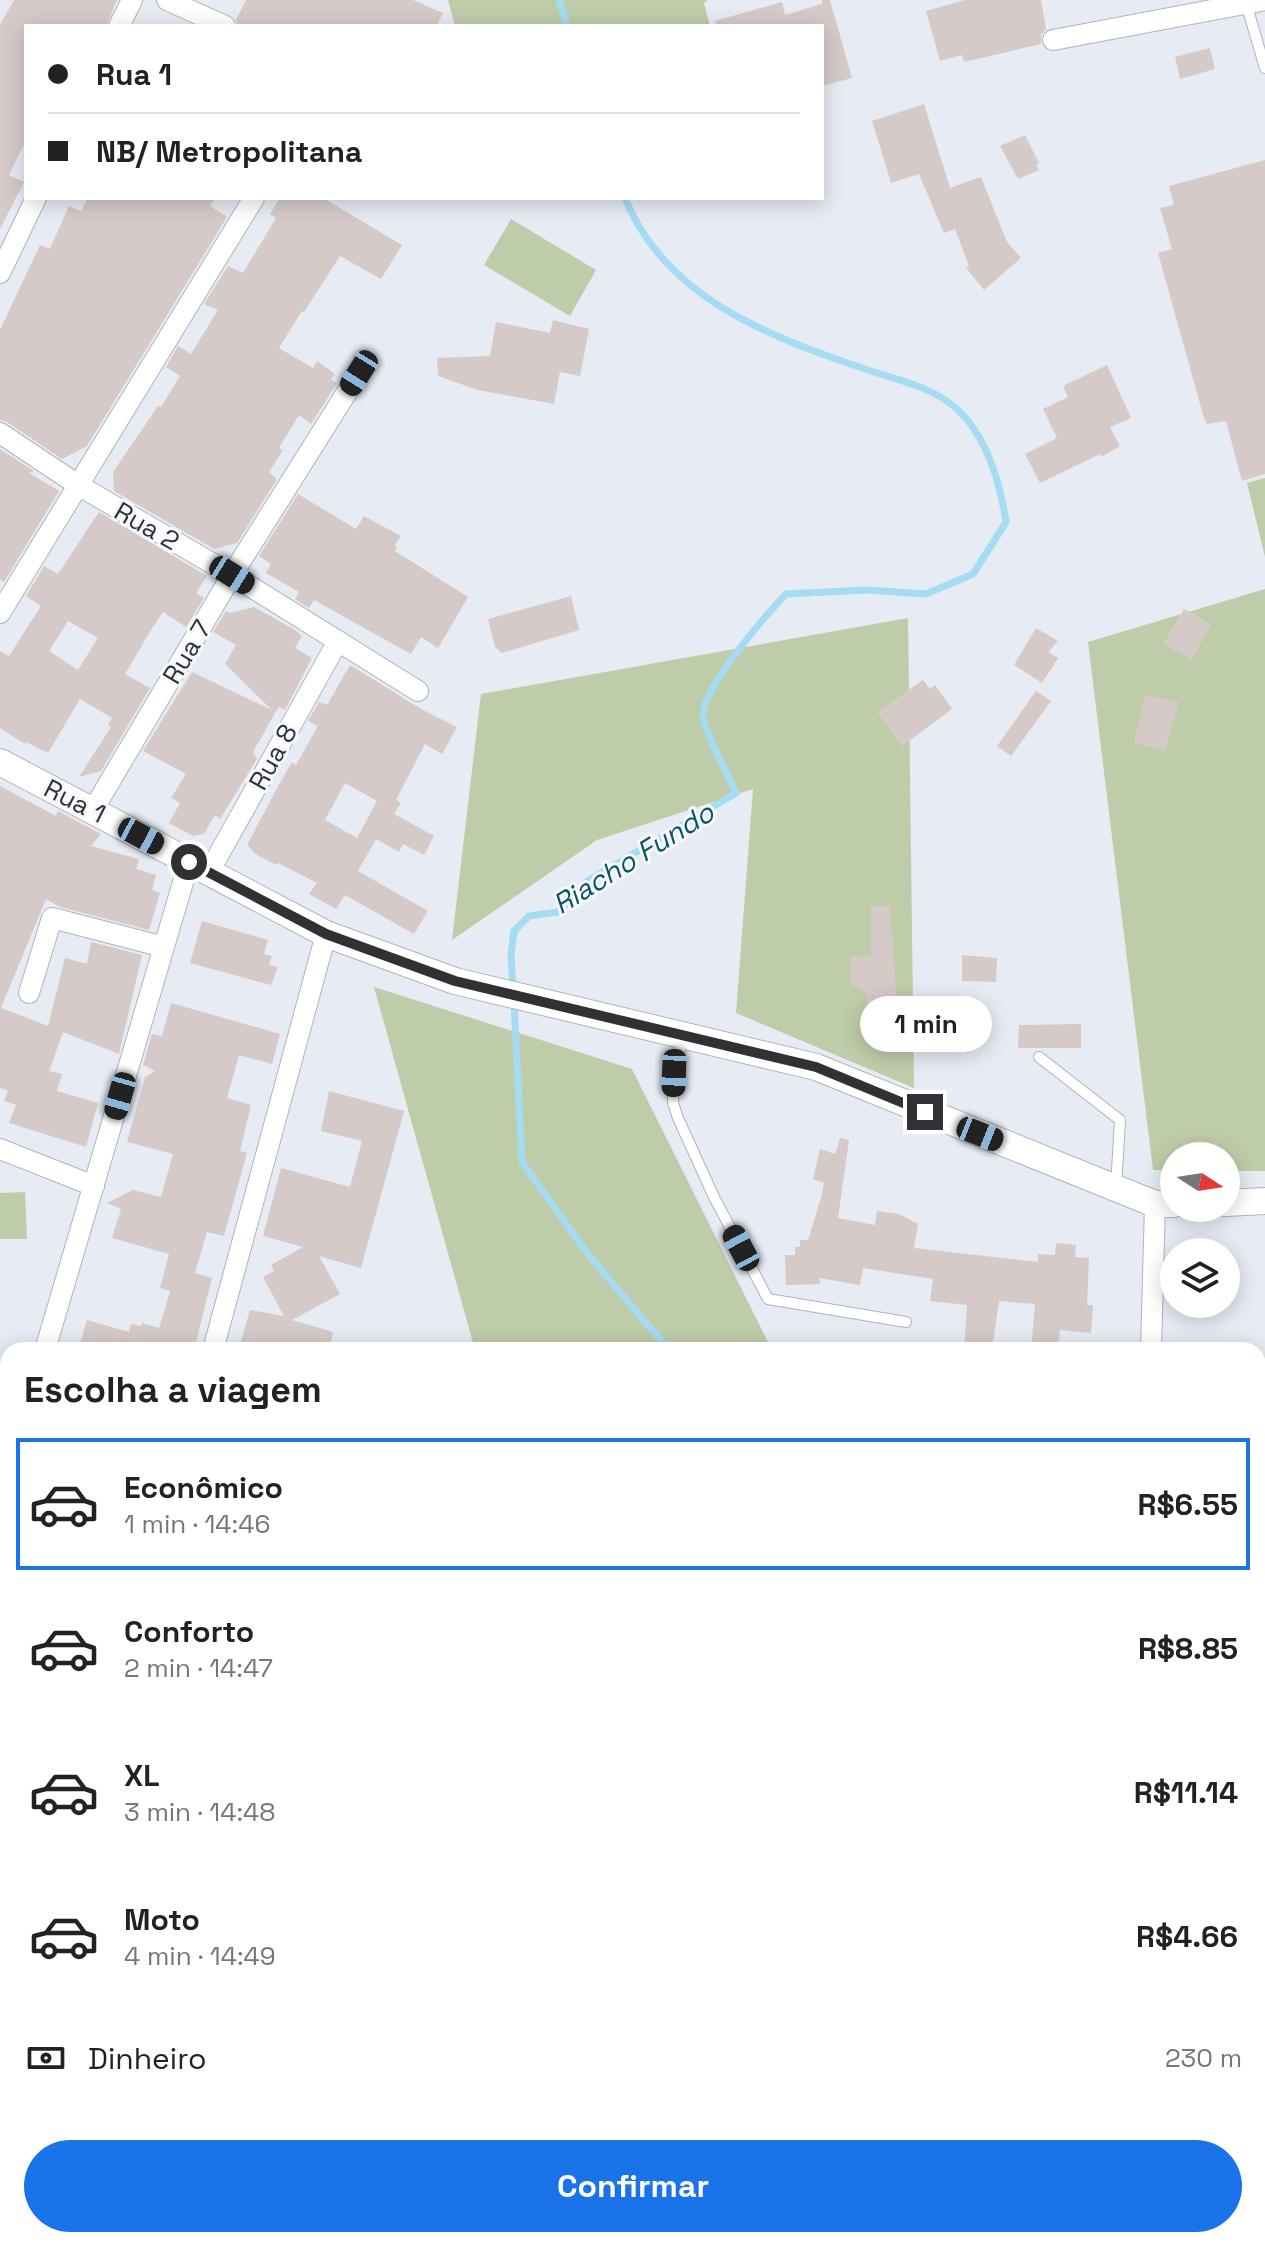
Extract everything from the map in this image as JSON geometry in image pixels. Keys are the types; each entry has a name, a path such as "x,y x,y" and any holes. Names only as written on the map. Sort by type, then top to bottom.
{"street":[{"path":"120,24 132,0"},
{"path":"167,0 221,24"},
{"path":"1053,40 1256,2"},
{"path":"0,273 35,200"},
{"path":"0,613 253,200"},
{"name":"Rua 7","path":"93,810 232,575 359,373"},
{"name":"Rua 2","path":"0,433 78,485 232,575 418,691"},
{"name":"Rua 8","path":"47,1342 164,947 199,867 338,641"},
{"name":"Rua 1","path":"0,762 326,934 455,981 816,1067 1116,1189 1160,1203"},
{"path":"29,993 52,918 164,947"},
{"path":"215,1342 326,934"},
{"path":"0,1149 94,1186"},
{"path":"1240,1202 1265,1201"},
{"path":"1152,1342 1162,1222"}],"lane":[{"path":"1256,2 1265,68"},
{"path":"683,1035 674,1073 673,1103 714,1197 768,1299 906,1322"},
{"path":"1039,1057 1120,1120 1116,1189"}],"green space":[{"path":"448,0 708,0 704,3 709,24 454,24"},
{"path":"511,219 596,270 570,316 484,265"},
{"path":"1265,478 1265,557 1247,483"},
{"path":"1265,589 1265,1171 1240,1171 1240,1142 1160,1142 1160,1170 1153,1170 1088,642"},
{"path":"908,618 914,1088 736,1013 753,789 597,840 452,940 481,694"},
{"path":"374,987 632,1069 768,1342 473,1342"},
{"path":"25,1192 27,1239 0,1239 0,1193"}],"building":[{"path":"14,0 117,0 107,24 24,24 24,144 9,175 24,182 0,229 0,25"},
{"path":"246,0 413,0 443,13 438,24 237,24 236,20"},
{"path":"822,0 830,0 852,78 824,85 824,24 716,24 715,21 782,2 785,15 822,4"},
{"path":"965,0 1041,0 1046,29 1041,35 1041,44 964,62 962,55 940,61 926,11"},
{"path":"1210,48 1215,69 1180,79 1175,57"},
{"path":"924,104 950,188 981,177 1007,242 1021,258 984,290 966,268 969,266 955,229 944,233 919,174 891,183 872,121"},
{"path":"1025,135 1039,163 1036,164 1039,170 1018,179 1000,146"},
{"path":"1265,160 1265,474 1242,481 1226,421 1207,424 1204,418 1158,253 1172,249 1160,208 1174,205 1169,186"},
{"path":"87,200 214,200 210,206 227,217 87,446 62,459 0,420 0,330 40,245 50,249 69,206 81,211"},
{"path":"279,200 326,200 402,245 381,279 340,256 279,348 313,368 317,361 335,374 331,380 337,383 311,424 299,415 269,472 277,479 237,543 214,549 114,491 113,472 180,376 166,367 178,346 191,354 218,310 204,304 228,266 243,273 276,218 270,214"},
{"path":"553,320 589,329 580,376 560,372 554,404 478,390 438,376 437,358 490,356 496,322 550,333"},
{"path":"1107,365 1131,418 1110,427 1120,446 1040,483 1025,454 1057,438 1043,409 1068,397 1063,386"},
{"path":"0,449 34,471 29,473 59,491 4,582 0,579"},
{"path":"298,494 356,529 364,516 401,536 394,546 397,547 395,551 468,597 438,648 421,637 411,654 314,600 309,608 295,599 299,592 266,573 271,564 259,556"},
{"path":"99,512 207,576 196,593 204,598 186,627 163,612 151,630 125,674 150,688 101,771 79,777 111,727 108,725 112,718 80,699 48,753 25,744 0,728 0,651 9,656 41,606 26,596 44,566 58,574","holes":["68,621 98,638 78,670 49,651"]},
{"path":"571,596 579,630 502,653 495,647 488,619"},
{"path":"254,607 302,636 295,648 312,658 285,710 279,707 275,713 253,752 257,759 220,819 215,815 204,834 193,836 169,823 180,803 171,798 186,774 143,751 192,672 272,710 225,664 236,645 213,632 226,611 230,613"},
{"path":"1184,609 1211,624 1192,660 1163,644"},
{"path":"1036,628 1058,641 1048,652 1058,658 1042,683 1014,665"},
{"path":"350,665 421,709 457,727 442,754 425,744 396,800 401,803 394,814 434,836 424,855 403,844 399,852 376,839 358,871 428,911 414,934 345,895 336,909 309,894 317,883 257,855 247,845 292,762 296,765 318,726 308,721 319,702 327,705","holes":["345,783 377,801 357,838 325,820"]},
{"path":"923,680 930,689 935,685 952,709 902,746 877,712"},
{"path":"1036,691 1051,701 1011,756 997,746"},
{"path":"1145,695 1179,702 1165,751 1134,743"},
{"path":"0,786 56,816 58,811 101,834 91,846 139,859 136,869 156,875 152,890 160,893 149,930 60,907 46,899 1,1008 48,1026 65,958 87,964 91,942 142,955 119,1054 63,1032 49,1071 62,1074 57,1091 98,1103 86,1147 9,1123 16,1105 4,1101 8,1091 0,1088"},
{"path":"871,906 890,906 898,1019 868,1020 867,994 851,984 850,957 871,956"},
{"path":"202,921 268,940 264,954 272,956 269,965 278,967 271,985 190,963"},
{"path":"962,955 997,958 996,982 962,981"},
{"path":"171,1003 280,1034 272,1064 239,1055 227,1098 251,1105 240,1151 247,1153 224,1236 207,1232 195,1273 212,1278 196,1342 80,1342 87,1320 129,1332 131,1324 141,1326 142,1323 159,1328 170,1291 160,1288 169,1254 112,1238 121,1209 107,1203 133,1190 161,1197 173,1154 127,1142 145,1077 155,1071 143,1065 152,1034 162,1036"},
{"path":"1081,1024 1081,1048 1018,1048 1019,1025"},
{"path":"329,1091 404,1111 361,1268 319,1256 340,1294 292,1320 333,1332 331,1342 241,1342 250,1310 284,1316 263,1277 274,1271 271,1265 303,1247 263,1236 281,1168 350,1187 362,1141 321,1131"},
{"path":"840,1138 849,1140 838,1218 875,1225 877,1211 899,1214 918,1224 914,1248 1038,1262 1038,1254 1055,1255 1056,1243 1076,1245 1075,1257 1089,1258 1087,1305 1093,1305 1091,1333 1060,1330 1059,1342 1032,1342 1035,1304 999,1301 993,1342 965,1342 967,1305 930,1301 933,1279 863,1268 860,1285 819,1278 821,1284 786,1285 785,1255 795,1255 795,1247 800,1247 800,1240 808,1240 821,1198 824,1183 813,1179 820,1149 835,1154"}],"waterway":[{"name":"Riacho Fundo","path":"559,0 566,24"},
{"name":"Riacho Fundo","path":"513,989 511,955 514,931 529,916 558,912 586,882 736,793 705,725 705,705 736,653 786,594 867,590 926,594 973,574 1006,522 996,477 985,448 969,422 950,403 918,386 798,345 727,311 667,264 643,233 626,200"},
{"name":"Riacho Fundo","path":"514,1001 522,1162 587,1253 662,1342"}],"route":[{"path":"189,862 326,934 455,981 816,1067 925,1112"}]}
